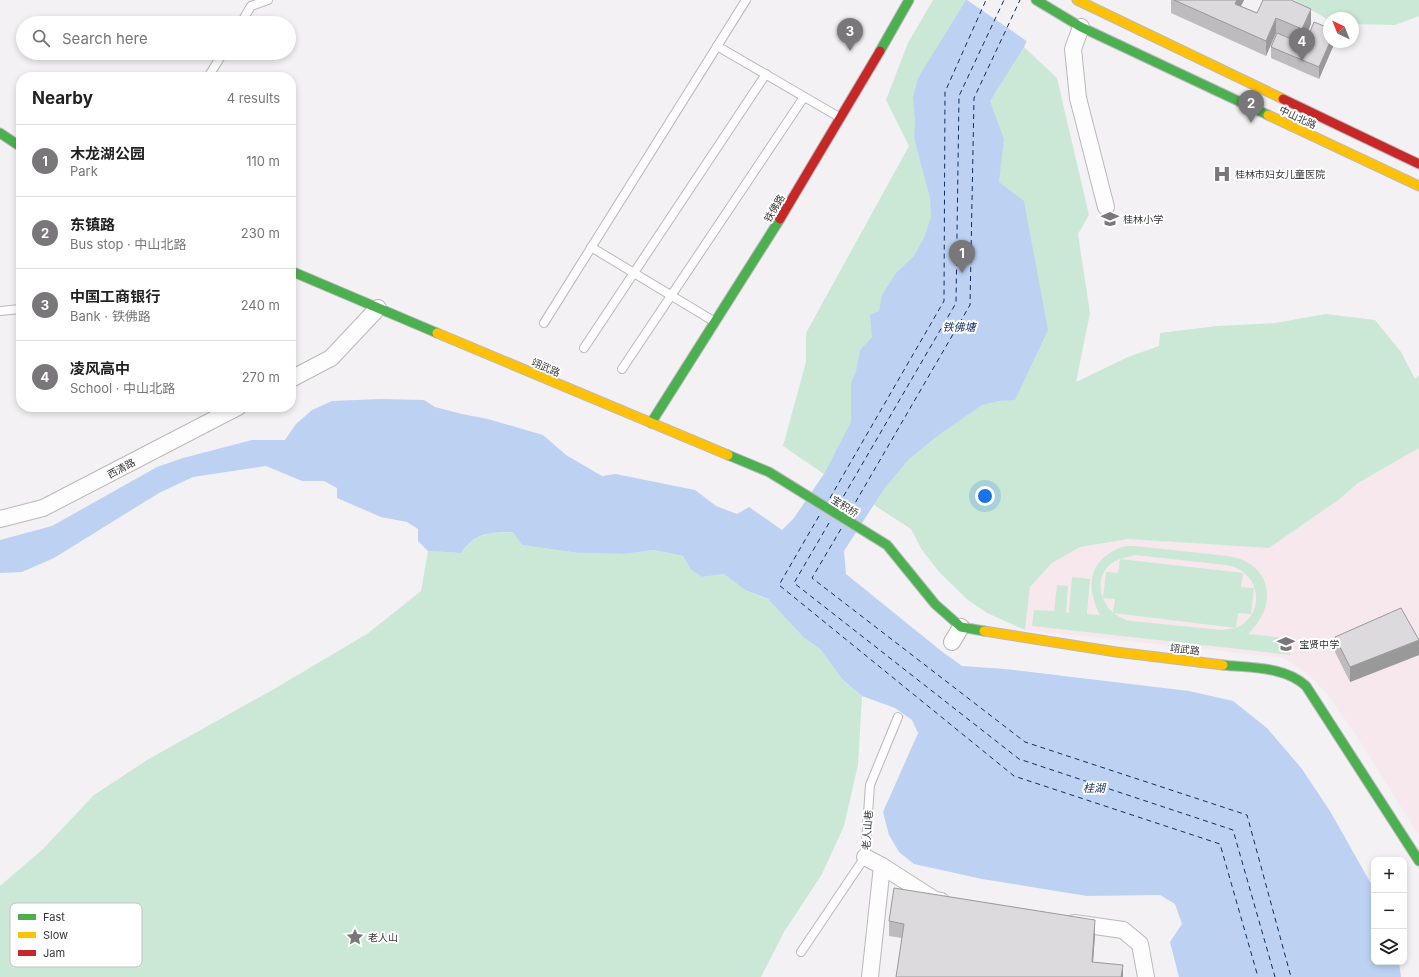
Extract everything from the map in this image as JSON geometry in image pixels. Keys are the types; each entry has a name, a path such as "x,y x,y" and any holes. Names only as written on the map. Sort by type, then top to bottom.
{"main road":[{"name":"铁佛路","path":"651,423 717,324 841,119 909,0"},
{"name":"中山北路","path":"1036,0 1081,26 1419,186"},
{"name":"中山北路","path":"1077,0 1090,8 1419,164"},
{"path":"0,133 16,144"},
{"name":"翊武路","path":"296,273 770,472 792,486"},
{"name":"宝积桥","path":"792,486 887,545 936,604 961,627"},
{"name":"翊武路","path":"961,627 1116,652 1282,672 1292,675 1309,689 1419,861"}],"street":[{"path":"1081,26 1073,49 1078,98 1106,207"},
{"path":"296,376 331,358 378,308"},
{"name":"西清路","path":"0,519 43,508 228,412"},
{"path":"952,642 961,627"},
{"path":"865,857 882,866 935,900 959,904"},
{"path":"870,977 882,866"},
{"path":"1061,921 1123,930 1140,944 1146,977"}],"lane":[{"path":"245,16 251,6 268,0"},
{"path":"544,323 746,0"},
{"path":"717,46 841,119"},
{"path":"211,72 219,60"},
{"path":"584,348 766,74"},
{"path":"622,369 804,97"},
{"path":"591,246 717,324"},
{"path":"0,311 16,309"},
{"name":"老人山巷","path":"801,952 865,857 870,785 898,717"}],"shaded area":[{"name":"宝贤中学","path":"1419,448 1419,836 1356,735 1327,694 1307,673 1283,658 1025,630 1030,587 1052,563 1079,547 1128,539 1269,548 1337,501 1358,483"}],"green space":[{"path":"933,0 1044,0 1024,47 1057,78 1089,215 1078,234 1090,313 1076,382 1128,357 1159,346 1160,333 1217,326 1275,323 1326,314 1375,320 1401,352 1415,379 1419,375 1419,448 1358,483 1337,501 1269,548 1128,539 1080,547 1052,563 1030,587 1025,630 987,613 968,600 940,573 922,550 911,529 874,505 794,518 824,474 783,446 806,362 806,333 909,146 886,100 908,43"},
{"path":"1294,0 1419,0 1419,16 1395,25 1359,24 1359,12 1323,12 1323,17"},
{"path":"514,532 522,545 578,553 624,554 654,550 683,556 691,570 702,577 724,574 745,590 769,600 803,637 820,649 842,679 862,696 858,765 844,826 822,874 784,932 761,977 0,977 0,886 43,849 94,795 147,760 274,689 367,634 421,591 428,551 461,553 478,537 497,533"},
{"path":"1126,546 1135,546 1228,556 1243,560 1254,567 1262,576 1266,587 1267,598 1264,611 1258,623 1248,634 1285,638 1291,655 1032,626 1034,610 1054,611 1057,585 1068,586 1066,612 1069,613 1072,577 1090,579 1087,614 1100,615 1092,593 1094,573 1098,564 1104,557","holes":["1135,555 1226,565 1238,569 1253,583 1256,593 1256,603 1253,613 1246,621 1236,628 1221,630 1132,621 1113,613 1105,602 1101,592 1101,582 1104,573 1110,565 1120,559"]},
{"path":"1120,559 1243,573 1241,587 1254,588 1251,614 1238,613 1236,628 1115,613 1113,612 1115,599 1103,597 1106,572 1118,573"}],"water":[{"name":"桂湖","path":"966,0 1044,0 1024,47 990,101 1004,139 999,182 1024,201 1048,330 1015,400 999,401 982,405 940,434 909,459 884,489 844,551 846,574 962,666 1005,669 1189,691 1233,701 1267,728 1302,769 1330,811 1371,884 1371,965 1399,965 1401,977 1179,977 1170,942 1182,924 1175,904 1160,895 1087,896 982,879 914,864 899,852 889,835 883,812 918,733 912,720 895,708 862,696 842,679 820,649 803,637 768,599 745,590 724,574 702,577 691,570 683,556 654,550 624,554 578,553 522,545 513,532 490,534 478,537 461,553 428,551 418,541 418,529 407,522 381,517 337,498 337,488 324,481 302,481 266,466 193,477 159,493 54,558 22,572 0,573 0,540 52,526 157,467 183,458 252,440 285,440 296,424 312,410 332,401 381,399 424,400 435,407 488,419 543,435 566,455 602,476 616,474 695,490 716,506 737,514 749,507 782,530 794,518 824,474 851,422 851,383 856,371 860,350 872,337 870,315 879,311 882,295 896,273 914,256 924,238 931,217 930,198 914,138 915,121 913,97 918,78"}],"pier":[{"path":"967,0 1046,0 1028,42"}],"building":[{"path":"1174,0 1237,0 1235,4 1257,13 1263,0 1291,0 1311,9 1302,29 1276,18 1266,41"},
{"path":"1314,22 1323,26 1323,48 1327,48 1319,67 1271,47 1277,33 1301,43 1306,30 1310,32"},
{"path":"1401,608 1419,640 1350,667 1335,637"},
{"path":"894,888 1095,920 1092,962 1123,965 1121,977 896,977 904,924 889,921"}],"ferry route":[{"path":"830,498 944,301 945,92 986,0"},
{"path":"839,504 956,303 959,96 1004,0"},
{"path":"851,510 970,305 974,98 1020,0"},
{"path":"819,516 779,585 1014,776 1220,844 1258,977"},
{"path":"829,523 794,583 1019,759 1233,830 1275,977"},
{"path":"841,529 812,578 1025,742 1247,815 1291,977"}],"traffic: fast":[{"path":"880,51 909,0"},
{"path":"1036,0 1081,27 1268,115"},
{"path":"0,133 16,144"},
{"path":"651,423 780,219"},
{"path":"296,273 437,333"},
{"path":"728,455 769,472 887,545 935,604 961,627 984,631"},
{"path":"1223,665 1278,671 1298,679 1306,686 1419,861"}],"traffic: slow":[{"path":"1077,0 1283,99"},
{"path":"1268,115 1419,186"},
{"path":"437,333 728,455"},
{"path":"984,631 1116,652 1223,665"}],"traffic: jam":[{"path":"780,219 880,51"},
{"path":"1283,99 1419,164"}],"place":[{"name":"中国工商银行","path":"850,51"},
{"name":"凌风高中","path":"1302,61"},
{"name":"东镇路","path":"1251,123"},
{"name":"桂林市妇女儿童医院","path":"1222,174"},
{"name":"桂林小学","path":"1110,219"},
{"name":"木龙湖公园","path":"962,273"},
{"name":"宝贤中学","path":"1286,644"},
{"name":"老人山","path":"355,937"}],"water label":[{"name":"铁佛塘","path":"959,327"}]}
